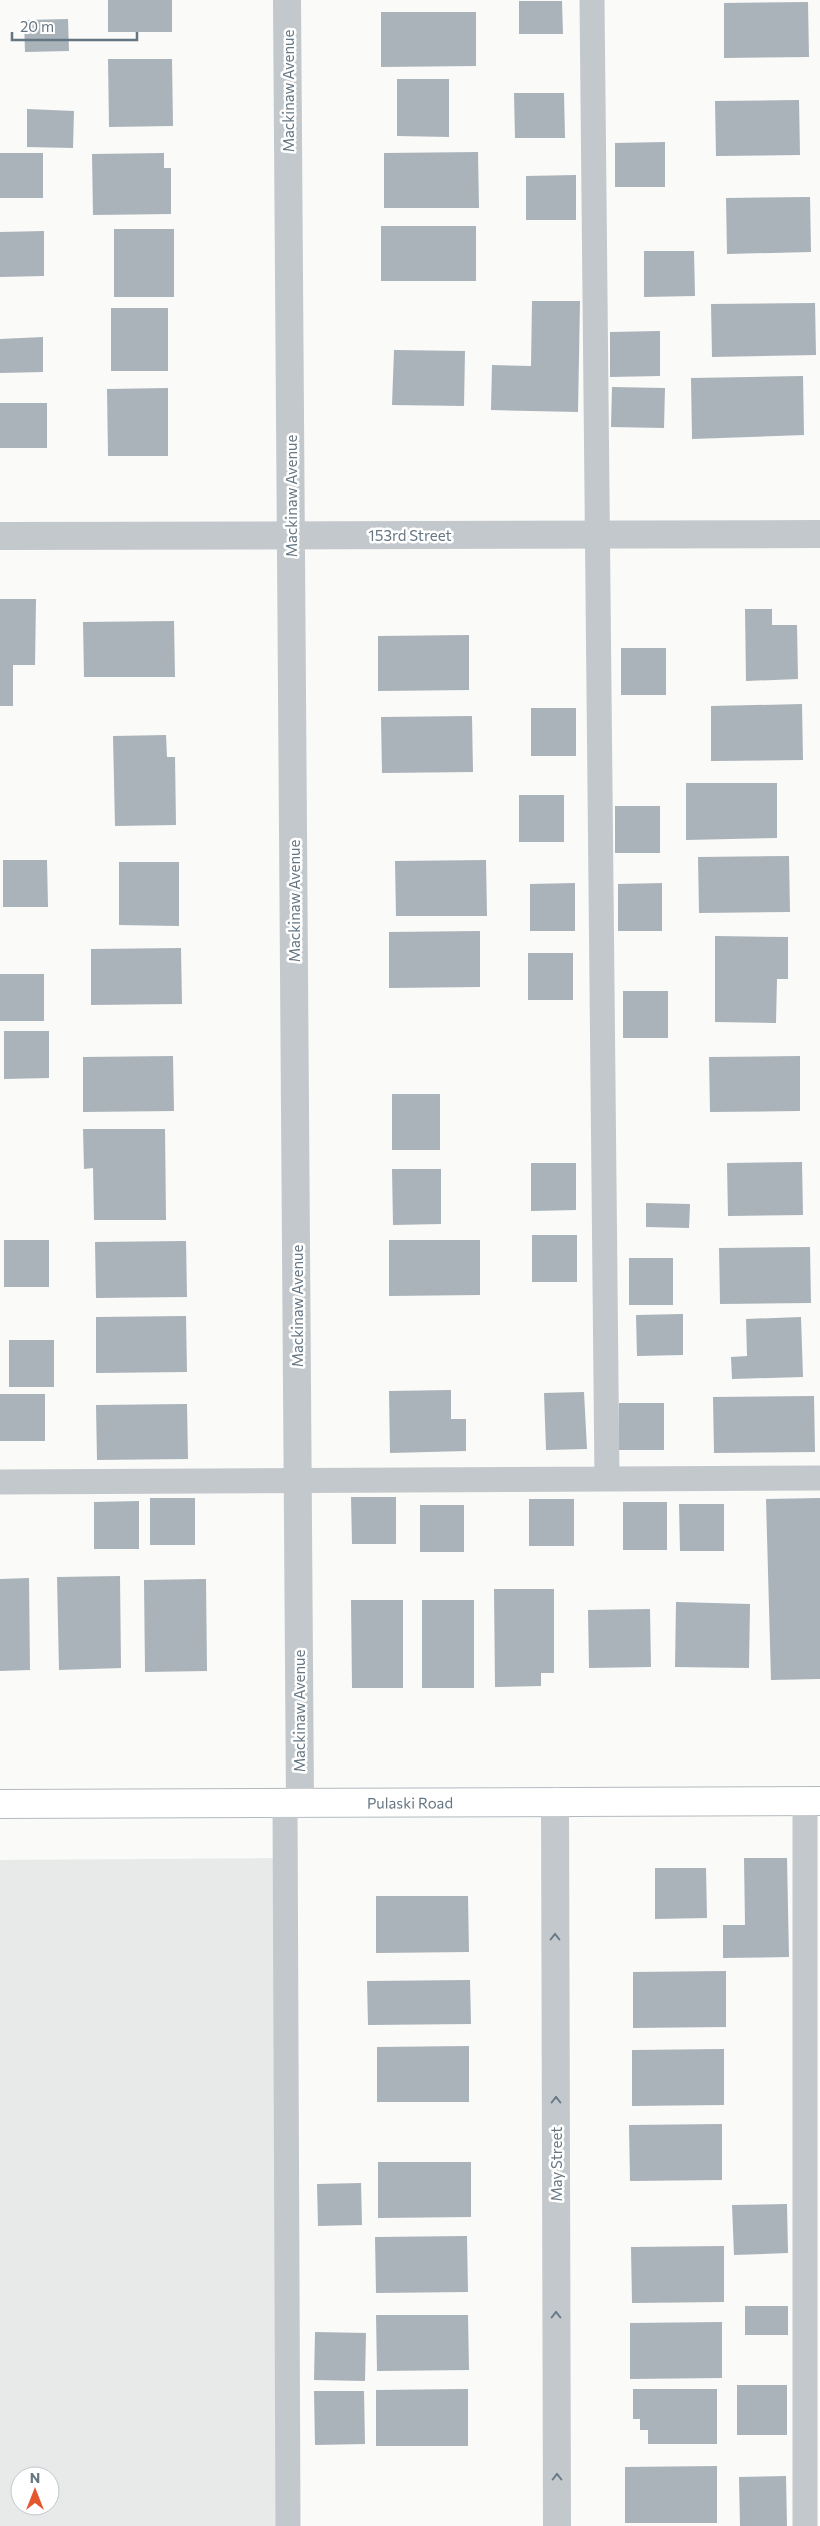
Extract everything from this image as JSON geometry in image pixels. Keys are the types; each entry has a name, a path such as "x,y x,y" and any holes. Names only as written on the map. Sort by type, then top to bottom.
{"street":[{"name":"Mackinaw Avenue","path":"287,0 298,1480 293,1803"},
{"name":"153rd Street","path":"0,536 820,534"},
{"name":"May Street","path":"555,1801 557,2526"},
{"name":"Pulaski Road","path":"0,1804 813,1801"}],"lane":[{"path":"592,0 607,1479"},
{"path":"0,1482 820,1478"},
{"path":"805,2526 813,1801"},
{"path":"288,2526 293,1803"}],"shaded area":[{"path":"275,1858 279,2526 0,2526 0,1860"}],"building":[{"path":"108,0 172,0 172,32 108,32"},
{"path":"519,1 562,1 563,34 519,34"},
{"path":"808,2 809,57 724,58 724,3"},
{"path":"381,12 476,12 476,66 381,67"},
{"path":"68,19 69,51 25,52 24,20"},
{"path":"108,59 172,59 173,126 109,127"},
{"path":"397,79 449,79 449,137 397,136"},
{"path":"514,93 564,93 565,138 515,138"},
{"path":"799,100 800,155 716,156 715,101"},
{"path":"27,109 74,111 73,148 27,147"},
{"path":"665,142 665,187 615,187 615,143"},
{"path":"478,152 479,208 384,208 384,153"},
{"path":"0,153 43,153 43,198 0,198"},
{"path":"164,153 164,168 171,168 171,214 93,215 92,154"},
{"path":"576,175 576,220 526,220 526,176"},
{"path":"810,197 811,252 727,254 726,198"},
{"path":"381,226 476,226 476,281 381,281"},
{"path":"114,229 174,229 174,297 114,297"},
{"path":"44,231 44,276 0,277 0,232"},
{"path":"644,251 694,251 695,296 644,297"},
{"path":"532,301 580,301 578,412 491,410 492,365 531,366"},
{"path":"815,303 816,355 712,357 711,304"},
{"path":"111,308 168,308 168,371 111,371"},
{"path":"660,331 660,376 610,377 610,332"},
{"path":"43,337 43,372 0,373 0,339"},
{"path":"394,350 465,351 464,406 392,405"},
{"path":"803,376 804,435 692,439 691,378"},
{"path":"612,387 665,388 664,428 611,427"},
{"path":"168,388 168,456 108,456 107,389"},
{"path":"0,403 47,403 47,448 0,448"},
{"path":"0,599 36,599 35,665 13,665 13,706 0,706"},
{"path":"745,609 772,609 772,625 797,625 798,679 746,681"},
{"path":"174,621 175,677 84,677 83,622"},
{"path":"469,635 469,690 378,691 378,636"},
{"path":"621,648 666,648 666,695 621,695"},
{"path":"802,704 803,760 711,761 711,706"},
{"path":"531,708 576,708 576,756 531,756"},
{"path":"472,716 473,772 382,773 381,717"},
{"path":"166,735 167,757 175,757 176,825 115,826 113,736"},
{"path":"686,783 777,783 777,838 686,840"},
{"path":"519,795 564,795 564,842 519,842"},
{"path":"615,806 660,806 660,853 615,853"},
{"path":"789,856 790,912 699,913 698,857"},
{"path":"3,860 47,860 48,907 3,907"},
{"path":"486,860 487,916 396,916 395,861"},
{"path":"119,862 179,862 179,926 119,925"},
{"path":"575,883 575,931 530,931 530,884"},
{"path":"662,883 662,931 618,931 618,884"},
{"path":"480,931 480,987 389,988 389,932"},
{"path":"715,936 788,937 788,979 777,979 776,1023 715,1022"},
{"path":"181,948 182,1004 91,1005 91,949"},
{"path":"528,953 573,953 573,1000 528,1000"},
{"path":"0,974 44,974 44,1021 0,1021"},
{"path":"623,991 668,991 668,1038 623,1038"},
{"path":"4,1031 49,1031 49,1078 4,1079"},
{"path":"173,1056 174,1111 83,1112 83,1057"},
{"path":"800,1056 800,1111 710,1112 709,1057"},
{"path":"392,1094 440,1094 440,1150 392,1150"},
{"path":"83,1129 165,1129 166,1220 94,1220 93,1168 84,1169"},
{"path":"802,1162 803,1215 728,1216 727,1163"},
{"path":"531,1163 576,1163 576,1210 531,1211"},
{"path":"392,1169 441,1169 441,1224 393,1225"},
{"path":"646,1203 690,1204 689,1228 646,1227"},
{"path":"532,1235 577,1235 577,1282 532,1282"},
{"path":"4,1240 49,1240 49,1287 4,1287"},
{"path":"389,1240 480,1240 480,1295 389,1296"},
{"path":"186,1241 187,1297 96,1298 95,1242"},
{"path":"810,1247 811,1303 720,1304 719,1248"},
{"path":"629,1258 673,1258 673,1305 629,1305"},
{"path":"683,1314 683,1355 637,1356 636,1315"},
{"path":"186,1316 187,1372 96,1373 96,1317"},
{"path":"801,1317 803,1377 732,1379 731,1357 747,1356 746,1319"},
{"path":"9,1340 54,1340 54,1387 9,1387"},
{"path":"451,1390 451,1419 466,1419 466,1451 390,1453 389,1391"},
{"path":"584,1392 587,1449 546,1450 544,1393"},
{"path":"0,1394 45,1394 45,1441 0,1441"},
{"path":"814,1396 815,1452 714,1453 713,1397"},
{"path":"619,1403 664,1403 664,1450 619,1450"},
{"path":"187,1404 188,1459 97,1460 96,1405"},
{"path":"351,1497 396,1497 396,1544 352,1544"},
{"path":"150,1498 195,1498 195,1545 150,1545"},
{"path":"820,1498 820,1679 771,1680 766,1499"},
{"path":"529,1499 574,1499 574,1546 529,1546"},
{"path":"139,1501 139,1549 94,1549 94,1502"},
{"path":"623,1502 667,1502 667,1550 623,1550"},
{"path":"679,1504 724,1504 724,1551 680,1551"},
{"path":"420,1505 464,1505 464,1552 420,1552"},
{"path":"120,1576 121,1668 59,1670 57,1577"},
{"path":"29,1578 30,1670 0,1671 0,1579"},
{"path":"206,1579 207,1671 145,1672 144,1580"},
{"path":"494,1589 554,1589 554,1673 541,1673 541,1686 495,1687"},
{"path":"351,1600 403,1600 403,1688 352,1688"},
{"path":"422,1600 474,1600 474,1688 422,1688"},
{"path":"676,1602 750,1604 749,1668 675,1667"},
{"path":"650,1609 651,1667 589,1668 588,1610"},
{"path":"744,1858 787,1858 789,1957 723,1958 723,1925 745,1925"},
{"path":"655,1868 706,1868 707,1918 655,1919"},
{"path":"376,1896 468,1896 469,1952 376,1953"},
{"path":"726,1971 726,2027 633,2028 633,1972"},
{"path":"470,1980 471,2024 368,2025 367,1981"},
{"path":"469,2046 469,2102 377,2102 377,2047"},
{"path":"724,2049 724,2105 632,2106 632,2050"},
{"path":"722,2124 722,2180 630,2181 629,2125"},
{"path":"378,2162 471,2162 471,2217 378,2218"},
{"path":"361,2183 362,2225 318,2226 317,2184"},
{"path":"787,2204 788,2253 734,2255 732,2205"},
{"path":"467,2236 468,2292 376,2293 375,2237"},
{"path":"724,2246 724,2302 632,2303 631,2247"},
{"path":"745,2306 788,2306 788,2335 745,2335"},
{"path":"376,2315 468,2315 469,2370 377,2371"},
{"path":"722,2322 722,2378 630,2379 630,2323"},
{"path":"315,2332 366,2333 365,2381 314,2380"},
{"path":"737,2385 787,2385 787,2435 737,2435"},
{"path":"468,2389 468,2446 376,2446 376,2390"},
{"path":"633,2389 717,2389 717,2444 648,2444 648,2430 640,2430 640,2419 633,2419"},
{"path":"314,2391 364,2391 365,2444 315,2445"},
{"path":"717,2466 717,2523 625,2523 625,2467"},
{"path":"786,2476 787,2526 740,2526 739,2477"}]}
